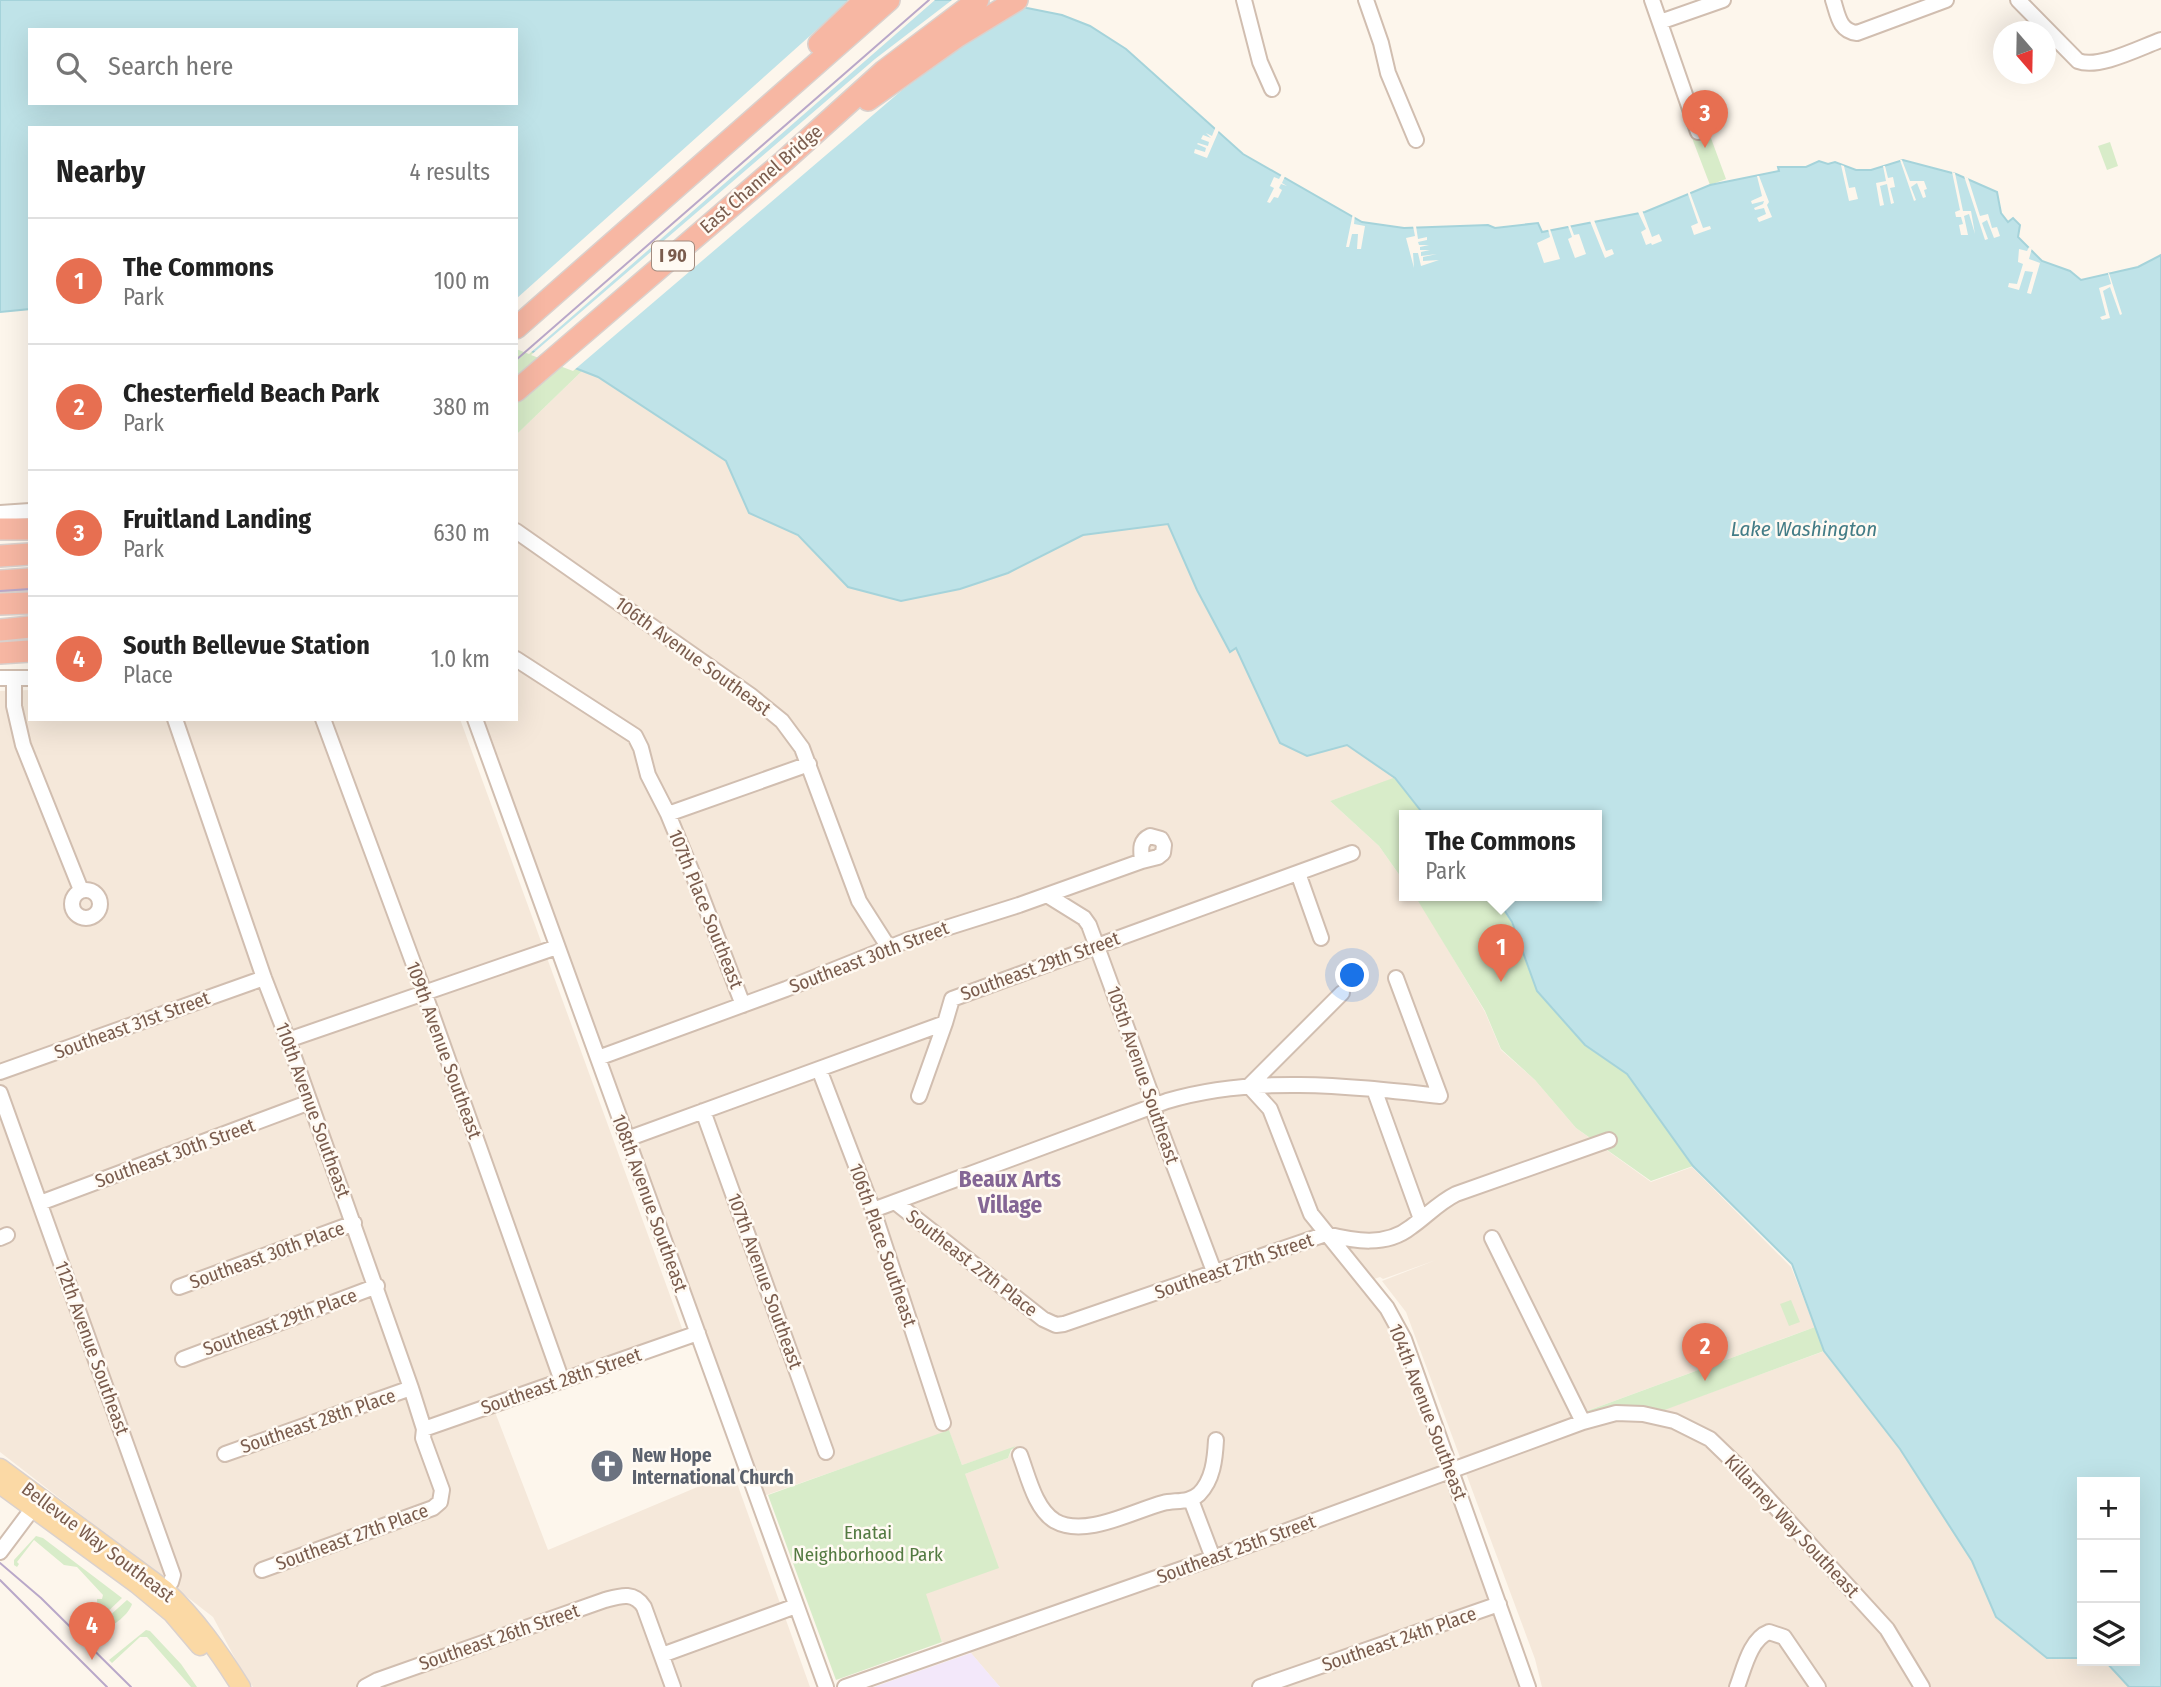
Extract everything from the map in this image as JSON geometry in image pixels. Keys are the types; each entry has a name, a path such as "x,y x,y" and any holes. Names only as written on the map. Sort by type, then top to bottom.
{"highway":[{"path":"701,167 865,0"},
{"name":"I 90","path":"518,326 889,0"},
{"name":"East Channel Bridge","path":"518,389 784,161 884,71 978,0"},
{"path":"784,161 958,36 1017,0"},
{"path":"0,529 28,529"},
{"path":"0,556 28,554"},
{"path":"0,582 28,579"},
{"path":"0,604 28,603"},
{"path":"0,629 28,627"},
{"path":"0,653 28,651"}],"main road":[{"name":"Bellevue Way Southeast","path":"0,1468 36,1502 194,1620 242,1687"},
{"name":"Bellevue Way Southeast","path":"0,1484 36,1502"},
{"name":"Bellevue Way Southeast","path":"160,1595 227,1687"}],"street":[{"path":"1244,0 1260,62 1272,89"},
{"path":"1367,0 1388,73 1416,140"},
{"path":"1652,0 1699,132"},
{"path":"1660,22 1723,0"},
{"path":"1833,0 1842,27 1848,32 1857,33 1946,0"},
{"path":"2018,0 2078,61 2093,64 2161,40"},
{"path":"0,513 28,511"},
{"name":"106th Avenue Southeast","path":"518,532 768,709 795,738 809,764 859,901 889,948"},
{"path":"518,660 635,736 648,775 668,814 809,764"},
{"path":"28,678 7,678 23,745 81,890"},
{"name":"110th Avenue Southeast","path":"176,721 264,978 377,1286 424,1429 423,1438 442,1490 440,1502"},
{"name":"109th Avenue Southeast","path":"324,721 424,992 562,1381"},
{"name":"108th Avenue Southeast","path":"476,721 826,1687"},
{"name":"107th Place Southeast","path":"668,814 743,1005"},
{"name":"Southeast 29th Street","path":"627,1139 945,1023 952,999 1352,853"},
{"name":"Southeast 30th Street","path":"598,1058 908,940 1142,861"},
{"path":"1298,873 1321,938"},
{"name":"105th Avenue Southeast","path":"1047,895 1084,918 1098,945 1155,1105 1155,1115 1215,1274"},
{"path":"878,930 893,931 908,940"},
{"path":"288,1040 557,947"},
{"name":"Southeast 31st Street","path":"0,1072 264,978"},
{"path":"873,1210 1155,1105 1206,1090 1282,1085 1374,1089 1440,1097 1396,978"},
{"path":"1249,1086 1342,993"},
{"path":"919,1096 945,1023"},
{"name":"106th Place Southeast","path":"819,1069 873,1210 943,1423"},
{"name":"104th Avenue Southeast","path":"1249,1086 1270,1109 1311,1214 1380,1298 1396,1324 1410,1356 1528,1687"},
{"path":"1374,1089 1421,1219"},
{"name":"112th Avenue Southeast","path":"0,1093 173,1575 172,1582 160,1595"},
{"name":"Southeast 30th Street","path":"40,1203 310,1102"},
{"name":"107th Avenue Southeast","path":"704,1111 826,1452"},
{"name":"Southeast 27th Street","path":"1049,1323 1064,1324 1326,1234 1357,1241 1391,1238 1403,1233 1445,1200 1471,1187 1609,1140"},
{"name":"Southeast 27th Place","path":"895,1202 1049,1323"},
{"name":"Southeast 30th Place","path":"179,1287 354,1223"},
{"path":"1492,1238 1583,1422"},
{"name":"Southeast 29th Place","path":"183,1359 377,1286"},
{"name":"Southeast 28th Street","path":"424,1429 698,1333"},
{"name":"Southeast 28th Place","path":"225,1454 411,1388"},
{"name":"Southeast 25th Street","path":"845,1687 1213,1558 1583,1422 1616,1413 1628,1413"},
{"name":"Killarney Way Southeast","path":"1628,1413 1674,1420 1710,1439 1739,1466 1887,1629 1922,1687"},
{"path":"1020,1455 1042,1508 1056,1521 1089,1526 1163,1503 1191,1500 1206,1484 1213,1468 1216,1440"},
{"path":"1191,1500 1213,1558"},
{"path":"0,1552 36,1502"},
{"name":"Southeast 27th Place","path":"262,1570 433,1508 440,1502"},
{"name":"Southeast 26th Street","path":"365,1687 378,1680 619,1596 634,1597 643,1607 662,1655"},
{"name":"Southeast 24th Place","path":"1260,1687 1499,1604"},
{"path":"673,1687 662,1655 796,1606"},
{"path":"1737,1687 1751,1651 1758,1639 1769,1632 1784,1637 1818,1687"}],"shaded area":[{"path":"582,371 598,377 726,461 749,513 798,535 848,587 901,601 960,589 1008,573 1083,535 1168,524 1197,590 1230,651 1236,648 1280,743 1307,756 1347,745 1396,778 1330,801 1379,846 1399,874 1399,901 1418,901 1485,1012 1501,1050 1535,1080 1576,1128 1651,1182 1692,1167 1791,1267 1815,1327 1584,1412 1589,1425 1615,1416 1646,1416 1833,1348 2077,1649 2077,1666 2119,1666 2144,1687 1542,1687 1535,1659 1406,1312 1382,1281 1436,1260 1383,1279 1380,1277 1357,1285 1384,1318 1442,1465 1522,1687 1000,1687 971,1653 942,1642 925,1594 965,1474 1008,1458 1013,1448 962,1465 949,1431 755,1499 481,721 518,721 518,433"},
{"path":"28,690 28,721 461,721 683,1331 490,1399 548,1550 733,1472 810,1687 253,1687 213,1617 0,1452 0,691"},
{"path":"971,1653 1000,1687 874,1687 896,1679"}],"green space":[{"path":"1701,111 1726,179 1710,185 1684,117"},
{"path":"2110,142 2118,166 2107,170 2098,146"},
{"path":"518,346 582,371 518,433"},
{"path":"1396,777 1421,810 1399,810 1399,874 1379,846 1330,801"},
{"path":"1418,901 1497,901 1511,922 1538,991 1585,1044 1627,1074 1693,1166 1651,1181 1576,1128 1535,1080 1501,1049 1485,1011"},
{"path":"1791,1300 1800,1322 1789,1326 1780,1304"},
{"path":"1815,1327 1824,1351 1651,1415 1590,1416 1587,1411"},
{"name":"Enatai Neighborhood Park","path":"949,1430 962,1465 1016,1446 1008,1458 965,1474 999,1568 926,1594 942,1642 836,1680 768,1495"},
{"path":"36,1536 43,1538 122,1598 98,1618 97,1599 102,1599 103,1595 77,1567 64,1565 34,1540 17,1562 17,1567 14,1565 14,1560"},
{"path":"127,1600 132,1604 121,1619 104,1629 98,1626"},
{"path":"146,1630 181,1664 197,1687 191,1687 147,1637 140,1637 112,1663 109,1660"}],"water":[{"name":"Lake Washington","path":"0,0 1006,0 1027,8 1062,15 1090,26 1126,49 1243,154 1362,222 1404,228 1488,225 1495,228 1538,223 1542,232 1645,212 1710,185 1779,171 1778,167 1806,167 1819,161 1828,164 1835,162 1856,170 1871,170 1903,160 1956,174 1997,192 2001,213 2008,222 2013,218 2020,225 2018,237 2042,261 2070,271 2081,280 2138,267 2161,255 2161,1687 2129,1687 2110,1666 2140,1666 2140,1477 2077,1477 2077,1658 2047,1658 1996,1617 1972,1561 1900,1449 1824,1351 1792,1264 1693,1166 1627,1074 1585,1045 1537,991 1512,922 1498,901 1602,901 1602,810 1420,810 1395,778 1347,745 1307,756 1280,743 1236,648 1230,652 1197,590 1168,524 1083,535 1008,573 960,589 901,601 848,587 798,535 749,513 726,461 598,377 518,346 518,126 28,126 28,309 0,312"}],"pier":[{"path":"850,0 935,0 529,354 518,350 518,297"},
{"path":"952,0 1016,0 1030,5 971,40 901,91 573,371 531,355 875,59"},
{"path":"1216,126 1220,128 1207,158 1194,153 1195,149 1205,152 1206,148 1197,144 1208,146 1209,142 1201,139 1203,135 1211,138 1206,133 1212,136"},
{"path":"1900,160 1910,181 1924,181 1926,197 1923,198 1917,183 1911,187 1916,200 1914,201"},
{"path":"1841,165 1844,166 1849,188 1855,187 1858,199 1849,201"},
{"path":"1883,166 1888,178 1893,177 1895,187 1890,188 1894,203 1891,204 1887,184 1880,186 1884,205 1880,206 1876,183 1886,181"},
{"path":"1283,172 1286,174 1282,183 1287,186 1281,184 1279,188 1282,190 1278,198 1274,197 1270,203 1267,202 1274,188 1270,186 1274,177 1279,179"},
{"path":"1952,172 1955,173 1963,211 1971,211 1975,234 1969,214 1964,216 1968,235 1961,235 1959,225 1963,224 1961,217 1956,217 1955,212 1960,210"},
{"path":"1757,176 1769,202 1767,205 1772,217 1759,222 1757,218 1766,214 1764,208 1754,208 1764,201 1752,204 1751,201 1762,196"},
{"path":"1964,176 1968,178 1980,216 1988,214 1992,228 1997,227 2000,236 1994,238 1987,220 1982,223 1988,239 1985,240"},
{"path":"1689,190 1703,228 1710,226 1711,229 1694,235 1691,226 1698,223 1687,191"},
{"path":"1642,210 1652,237 1659,234 1662,241 1646,245 1641,232 1646,229 1638,212"},
{"path":"1353,213 1354,224 1365,226 1361,249 1357,249 1358,234 1352,234 1349,247 1346,247"},
{"path":"1594,220 1606,251 1612,249 1614,254 1605,258 1590,221"},
{"path":"1569,222 1574,235 1579,234 1586,254 1575,258 1568,239 1572,237 1567,223"},
{"path":"1413,226 1416,226 1418,239 1427,237 1427,240 1418,242 1419,245 1429,245 1420,247 1420,250 1430,250 1421,252 1421,256 1437,254 1423,257 1423,261 1439,260 1421,266 1418,253 1413,253 1414,268 1406,238 1415,236"},
{"path":"1548,229 1560,259 1544,263 1537,243 1550,237"},
{"path":"2029,247 2032,248 2029,259 2040,263 2031,294 2027,293 2033,272 2025,271 2019,290 2008,287 2009,283 2017,284 2023,264 2018,262 2019,249 2027,251"},
{"path":"2108,273 2122,314 2120,315 2110,287 2103,291 2110,318 2102,320 2100,317 2106,315 2099,288 2111,284"}],"tram line":[{"path":"518,358 929,0"},
{"path":"0,591 28,589"},
{"path":"0,1563 41,1598 131,1687"},
{"path":"0,1580 107,1687"}],"place":[{"name":"Fruitland Landing","path":"1705,148"},
{"name":"The Commons","path":"1501,982"},
{"name":"Chesterfield Beach Park","path":"1705,1381"},
{"name":"New Hope International Church","path":"607,1466"},
{"name":"South Bellevue Station","path":"92,1660"}],"district":[{"name":"Beaux Arts Village","path":"1010,1192"}]}
